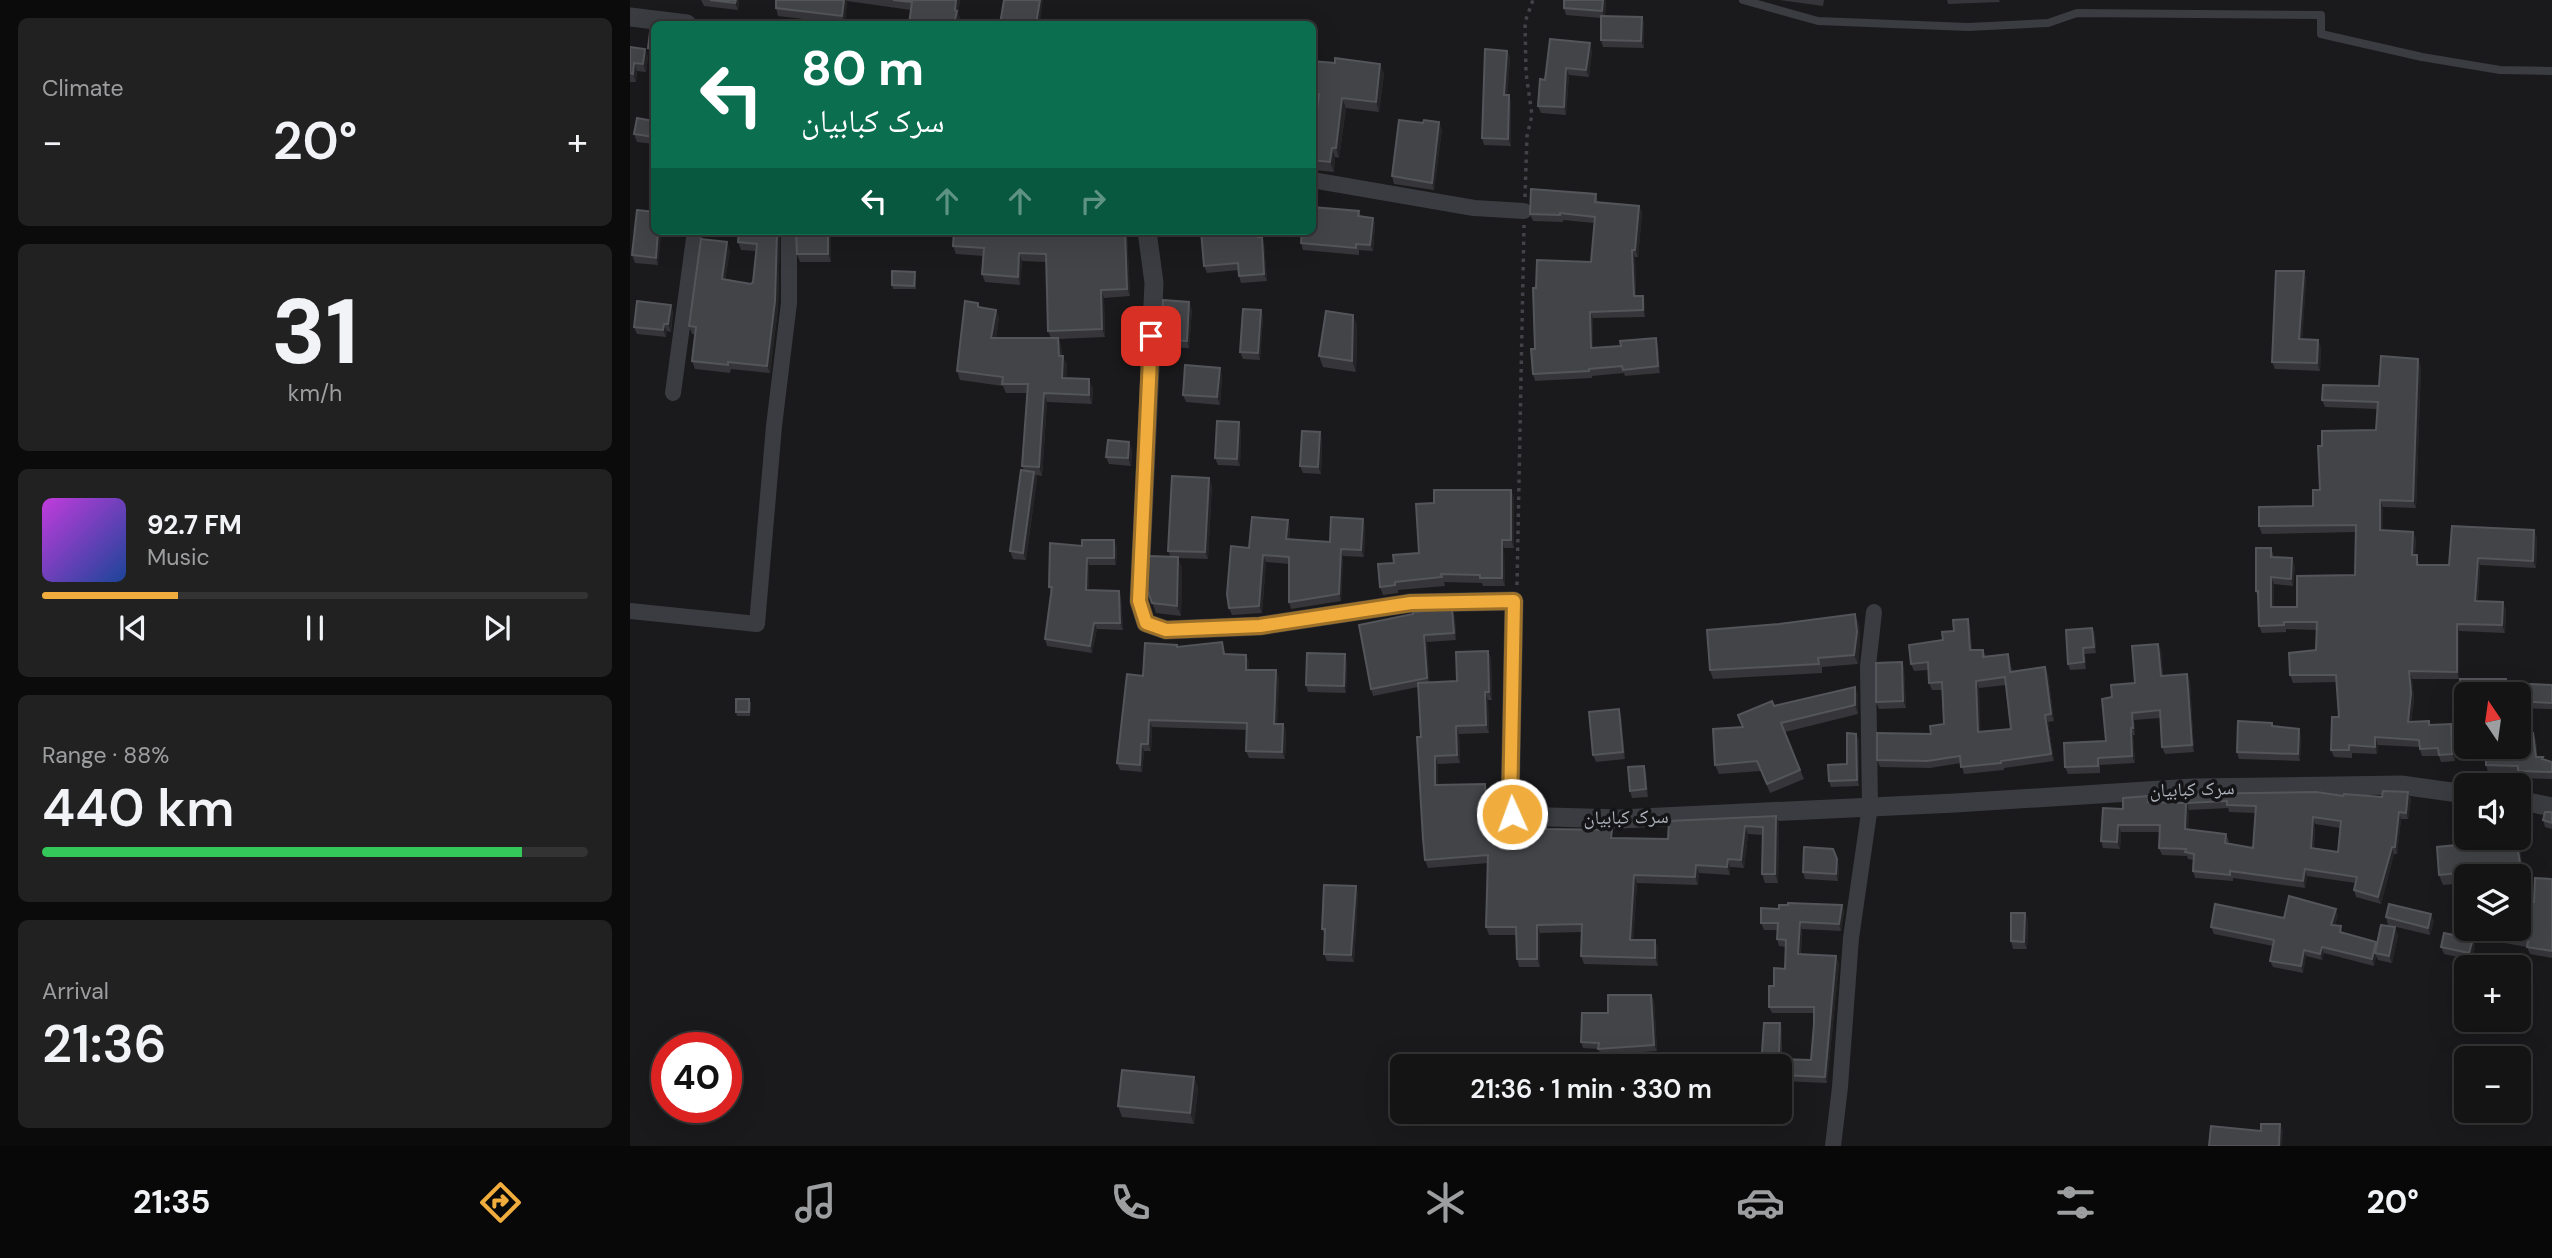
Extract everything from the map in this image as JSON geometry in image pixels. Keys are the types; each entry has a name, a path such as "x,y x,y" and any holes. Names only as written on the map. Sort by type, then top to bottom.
{"street":[{"path":"630,17 663,21"},
{"path":"1316,181 1474,208 1524,212"},
{"path":"673,393 694,235"},
{"path":"630,611 757,624 774,426 789,303 789,235"},
{"path":"1148,235 1154,283 1139,601 1146,623 1166,630 1260,626 1411,603 1514,601"},
{"name":"سرک کبابیان","path":"1514,601 1510,807 1512,814 1518,816 1620,819 2193,788 2401,785 2454,792"},
{"path":"1833,1146 1851,938 1870,807 1868,666 1874,612"},
{"path":"2531,803 2552,807"}],"lane":[{"path":"1743,0 1818,21 1968,27 2048,23 2077,13 2321,15 2321,34 2422,57 2500,70 2552,71"}],"path":[{"path":"1514,601 1518,581 1524,212 1527,136 1532,115 1526,72 1525,22 1534,0"}],"building":[{"path":"710,0 736,0 735,3"},
{"path":"776,0 844,0 842,16 776,8"},
{"path":"893,0 956,0 955,21 909,21 912,2"},
{"path":"1004,0 1040,0 1036,21 1000,21"},
{"path":"1564,0 1603,0 1602,11 1564,8"},
{"path":"1601,16 1642,17 1641,41 1601,40"},
{"path":"650,32 651,32 651,48 648,48"},
{"path":"1550,39 1590,43 1586,70 1566,68 1564,107 1538,106 1540,79 1545,80"},
{"path":"630,47 645,49 643,64 634,63 633,74 630,73"},
{"path":"1485,49 1507,51 1504,95 1509,95 1508,139 1482,138"},
{"path":"1335,58 1380,64 1376,102 1342,98 1336,148 1332,148 1330,162 1316,160 1319,94 1316,94 1316,61 1335,63"},
{"path":"637,118 651,120 651,137 634,134"},
{"path":"1399,120 1439,122 1432,183 1392,176"},
{"path":"1531,189 1596,194 1595,202 1639,206 1635,250 1632,250 1634,296 1643,296 1643,310 1590,312 1591,348 1621,346 1620,341 1656,338 1658,366 1623,370 1622,366 1533,374 1533,288 1536,288 1537,260 1591,262 1595,217 1560,213 1530,214"},
{"path":"1316,207 1359,211 1358,216 1373,218 1370,245 1356,244 1356,248 1301,243 1302,235 1316,235"},
{"path":"637,210 651,212 651,235 658,235 656,258 632,255"},
{"path":"739,235 777,235 775,301 767,366 692,361 696,327 689,326 701,239 727,242 722,279 751,284 757,244 738,242"},
{"path":"796,235 828,235 828,254 797,254"},
{"path":"954,235 1125,235 1127,289 1101,290 1102,329 1048,331 1046,254 1019,253 1018,277 982,274 984,248 953,246"},
{"path":"1201,235 1262,237 1264,274 1239,276 1238,263 1204,266"},
{"path":"892,271 915,272 914,286 892,285"},
{"path":"2276,271 2304,271 2299,339 2318,340 2317,363 2272,362"},
{"path":"1163,300 1189,302 1187,341 1161,340"},
{"path":"637,301 671,305 668,324 664,324 663,330 634,327"},
{"path":"965,301 978,303 978,307 996,310 991,338 1058,338 1059,356 1063,356 1062,378 1089,379 1089,395 1044,393 1039,467 1022,466 1028,384 1002,384 1003,377 957,371"},
{"path":"1243,309 1261,310 1258,353 1240,352"},
{"path":"1326,311 1353,315 1352,361 1319,356"},
{"path":"2381,356 2418,359 2413,501 2380,500 2380,530 2413,532 2412,555 2417,555 2417,565 2449,565 2452,526 2534,530 2533,561 2478,558 2475,601 2503,602 2502,625 2457,624 2457,672 2409,671 2411,693 2408,722 2451,724 2452,754 2439,755 2438,748 2420,749 2419,740 2375,737 2375,747 2349,745 2349,750 2331,750 2332,717 2339,717 2336,675 2290,675 2289,653 2316,650 2317,622 2284,622 2284,625 2259,626 2256,548 2271,548 2271,557 2292,558 2291,579 2271,577 2271,607 2297,607 2297,576 2355,575 2356,525 2259,526 2259,507 2313,506 2313,490 2320,490 2318,446 2322,446 2322,431 2376,430 2378,402 2322,400 2323,385 2379,386"},
{"path":"1185,365 1220,368 1217,397 1183,395"},
{"path":"1217,421 1239,422 1237,459 1215,458"},
{"path":"1302,431 1320,432 1318,467 1300,466"},
{"path":"1108,440 1129,442 1128,458 1106,457"},
{"path":"1021,470 1034,472 1023,553 1010,551"},
{"path":"1172,476 1209,478 1205,552 1168,551"},
{"path":"1434,490 1511,490 1511,540 1502,540 1502,578 1441,574 1442,577 1395,582 1395,585 1380,587 1378,564 1394,563 1393,555 1419,553 1416,504 1434,503"},
{"path":"1252,517 1288,520 1286,539 1330,542 1331,517 1363,519 1361,550 1341,549 1339,594 1289,602 1289,557 1263,555 1259,606 1229,608 1227,594 1231,546 1249,548"},
{"path":"1082,540 1114,540 1114,558 1087,558 1086,590 1119,591 1120,623 1094,623 1090,646 1045,639 1052,587 1049,587 1050,543 1082,546"},
{"path":"1149,556 1178,557 1177,606 1152,603 1147,589"},
{"path":"1452,609 1454,633 1424,635 1427,678 1371,689 1359,625 1413,612"},
{"path":"1855,614 1857,632 1854,655 1818,658 1819,664 1710,670 1707,630"},
{"path":"1968,619 1970,650 1983,650 1983,657 2008,654 2010,672 2045,667 2051,714 2045,715 2051,754 1961,767 1960,756 1927,761 1877,760 1877,733 1931,734 1930,726 1944,724 1942,682 1929,683 1928,662 1911,664 1909,645 1943,640 1942,632 1954,631 1953,620","holes":["2005,677 2011,729 1978,732 1976,681"]},
{"path":"2092,628 2094,647 2083,648 2084,662 2068,664 2066,630"},
{"path":"1222,642 1224,654 1246,655 1246,670 1276,670 1274,724 1283,724 1282,752 1246,751 1247,723 1149,720 1148,744 1141,744 1140,765 1117,763 1127,674 1143,676 1145,643 1177,647"},
{"path":"2158,644 2161,676 2187,674 2192,745 2162,747 2160,710 2132,713 2132,756 2098,758 2098,766 2065,767 2064,743 2106,741 2102,699 2112,697 2111,685 2135,683 2132,646"},
{"path":"1488,651 1489,692 1485,692 1486,725 1456,726 1457,755 1435,756 1435,785 1485,784 1487,827 1546,825 1546,829 1612,830 1611,838 1668,839 1669,821 1776,816 1775,874 1762,874 1763,827 1745,826 1741,860 1728,859 1727,867 1696,865 1695,877 1634,875 1630,940 1655,940 1655,958 1581,956 1582,924 1537,925 1537,959 1517,959 1516,927 1486,927 1488,855 1425,860 1423,839 1417,737 1421,737 1418,683 1457,681 1456,652"},
{"path":"1307,653 1345,654 1344,686 1306,685"},
{"path":"1902,662 1903,701 1876,702 1876,663"},
{"path":"2460,679 2506,679 2506,682 2460,682"},
{"path":"2531,684 2552,685 2552,703 2531,702"},
{"path":"1855,687 1855,705 1781,723 1800,770 1767,784 1757,761 1715,765 1713,729 1743,727 1738,715 1772,701 1774,706"},
{"path":"736,699 749,699 749,712 736,712"},
{"path":"1619,709 1623,752 1593,755 1589,712"},
{"path":"2238,721 2272,723 2272,726 2299,729 2298,754 2237,752"},
{"path":"1847,733 1856,734 1857,780 1829,781 1828,765 1847,764"},
{"path":"2533,733 2536,757 2552,762 2552,772 2518,771 2518,766 2486,765 2486,760 2530,760"},
{"path":"1644,766 1646,789 1630,791 1628,767"},
{"path":"2383,791 2408,792 2406,813 2399,812 2395,847 2392,847 2378,897 2354,890 2357,877 2305,869 2303,881 2230,871 2230,875 2193,871 2194,854 2185,852 2186,849 2159,848 2160,825 2118,825 2117,842 2101,841 2103,808 2123,809 2123,798 2148,796 2148,802 2186,803 2185,829 2226,834 2225,843 2253,848 2256,806 2227,805 2227,801 2187,803 2186,794 2316,792 2382,797","holes":["2313,817 2341,821 2338,852 2311,848"]},
{"path":"2545,812 2552,812 2552,823 2543,820"},
{"path":"2454,845 2454,850 2518,850 2520,864 2454,864 2454,874 2439,875 2437,847"},
{"path":"1804,847 1833,849 1837,859 1836,874 1803,872"},
{"path":"2535,878 2552,879 2552,951 2527,947 2528,941 2531,941 2531,907 2534,902"},
{"path":"1324,885 1356,886 1351,955 1324,954"},
{"path":"2289,896 2336,909 2331,925 2341,926 2340,932 2376,942 2372,959 2322,947 2320,954 2304,950 2301,966 2270,961 2274,940 2211,927 2215,904 2284,918"},
{"path":"2389,904 2431,914 2428,928 2386,917"},
{"path":"1779,905 1842,905 1839,924 1800,922 1798,954 1836,956 1825,1077 1792,1076 1792,1059 1811,1060 1814,1007 1769,1007 1769,986 1774,986 1774,968 1785,969 1786,940 1777,939 1778,923 1761,923 1761,908 1779,909"},
{"path":"2011,913 2025,913 2024,942 2011,941"},
{"path":"2381,925 2395,927 2389,956 2375,953"},
{"path":"2444,933 2454,935 2454,941 2472,941 2469,953 2441,947"},
{"path":"1608,995 1651,995 1654,1045 1598,1049 1599,1043 1581,1042 1582,1013 1608,1013"},
{"path":"1764,1023 1780,1023 1779,1054 1762,1054"},
{"path":"1122,1070 1194,1077 1190,1113 1118,1106"},
{"path":"2261,1124 2280,1124 2279,1146 2209,1146 2211,1126 2261,1131"}],"route":[{"path":"1151,336 1139,601 1146,623 1166,630 1260,626 1411,603 1514,601 1512,814"}]}
